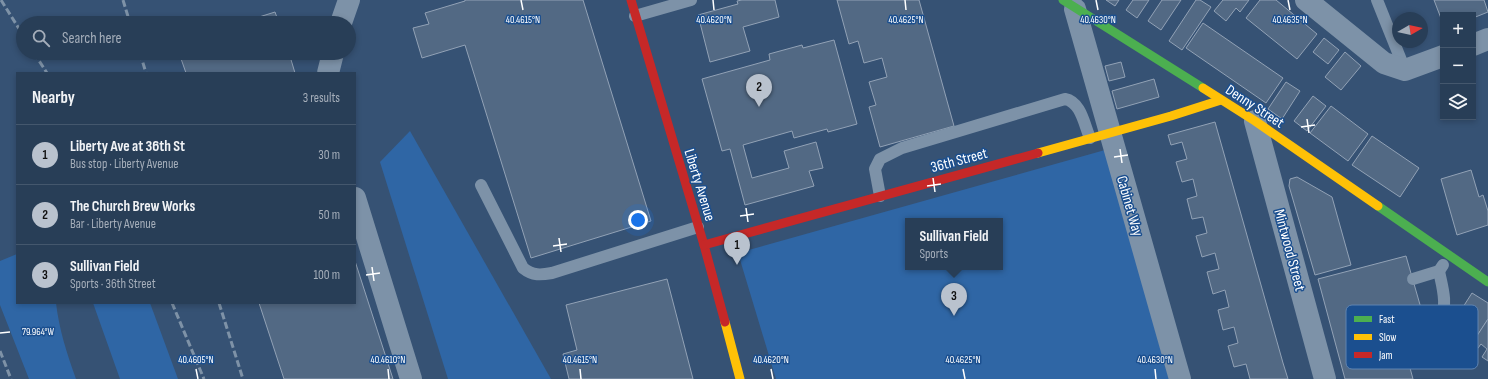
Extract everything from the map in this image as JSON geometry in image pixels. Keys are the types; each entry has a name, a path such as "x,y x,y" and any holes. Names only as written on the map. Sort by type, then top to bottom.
{"street":[{"path":"343,16 349,0"},
{"name":"Liberty Avenue","path":"631,0 704,245 740,379"},
{"path":"1306,0 1384,63 1405,70 1440,57"},
{"name":"Denny Street","path":"1069,4 1255,121 1488,282"},
{"name":"Cabinet Way","path":"1069,4 1100,135 1180,379"},
{"path":"1476,44 1488,39"},
{"path":"328,72 331,60"},
{"name":"36th Street","path":"704,245 1171,116 1221,100"},
{"name":"Mintwood Street","path":"1255,121 1325,379"},
{"path":"356,201 411,379"}],"lane":[{"path":"635,16 691,0"},
{"path":"1377,0 1405,70"},
{"path":"880,196 875,169 880,158 902,148 1065,99 1071,100 1077,106 1100,135"},
{"path":"481,185 523,268 530,273 540,275 552,273 698,227"},
{"path":"1444,305 1440,271 1449,256"},
{"path":"1413,279 1440,271"}],"shaded area":[{"path":"410,131 551,379 448,379 380,162"},
{"path":"1105,150 1169,379 776,379 738,253"},
{"path":"16,254 16,304 56,304 64,341 76,379 29,379 0,305 0,261"},
{"path":"93,304 150,304 178,379 120,379"}],"building":[{"path":"465,0 583,0 651,221 531,258 465,45 422,58 413,28 429,24 425,13"},
{"path":"775,0 779,17 743,27 750,51 710,62 698,15 738,4 737,1"},
{"path":"837,0 919,0 954,126 880,147 869,107 876,105 869,82 887,77 882,58 864,63 858,41 849,44"},
{"path":"1106,0 1119,0 1115,6"},
{"path":"1133,0 1149,0 1137,18 1126,10"},
{"path":"1162,0 1181,0 1161,30 1148,21"},
{"path":"1196,0 1200,0 1211,7 1182,50 1169,41"},
{"path":"1223,0 1249,0 1240,12 1236,8 1226,21 1214,11"},
{"path":"1260,0 1276,0 1317,34 1297,59 1246,18"},
{"path":"1434,0 1484,0 1488,12 1476,17 1476,12 1440,12 1440,16"},
{"path":"275,12 276,16 262,16"},
{"path":"1203,23 1283,78 1266,103 1186,48"},
{"path":"1324,38 1339,50 1328,64 1313,52"},
{"path":"834,40 857,124 828,132 827,129 794,138 792,131 743,145 752,178 789,168 784,151 816,142 823,168 809,171 814,186 745,205 730,149 722,151 702,79 770,60 769,54 802,45 803,48"},
{"path":"1345,52 1361,66 1341,90 1325,77"},
{"path":"181,60 291,60 295,72 186,72"},
{"path":"1121,62 1125,77 1109,81 1105,66"},
{"path":"1154,79 1159,97 1117,109 1112,91"},
{"path":"1286,82 1300,91 1282,119 1268,109"},
{"path":"1313,96 1326,106 1307,131 1294,121"},
{"path":"1331,106 1368,134 1348,161 1310,133"},
{"path":"1215,122 1288,379 1250,379 1246,364 1234,367 1228,346 1238,343 1234,327 1223,330 1218,310 1229,307 1225,290 1213,294 1207,272 1219,269 1215,253 1202,257 1196,236 1207,233 1203,217 1192,219 1187,199 1197,196 1193,179 1182,182 1176,162 1187,159 1182,142 1171,145 1168,135"},
{"path":"1372,136 1419,168 1400,197 1352,165"},
{"path":"1471,170 1479,197 1483,195 1488,211 1488,225 1457,235 1441,179"},
{"path":"1297,177 1332,197 1351,265 1315,275 1289,186 1290,179"},
{"path":"1406,256 1420,305 1346,305 1346,369 1410,369 1413,379 1345,379 1318,279"},
{"path":"356,264 393,379 284,379 259,304 356,304"},
{"path":"667,279 693,379 569,379 563,354 577,350 566,305"},
{"path":"1472,293 1488,303 1488,319 1478,334 1478,305 1464,305"},
{"path":"1488,319 1488,361 1482,357 1487,349 1481,344 1478,348 1478,334"}],"railway":[{"path":"1,0 16,24"},
{"path":"123,0 128,16"},
{"path":"39,60 46,72"},
{"path":"142,60 146,72"},
{"path":"172,304 204,379"},
{"path":"219,304 243,379"},
{"path":"0,351 11,379"}],"traffic: fast":[{"path":"1063,0 1203,88"},
{"path":"1378,206 1488,282"}],"traffic: slow":[{"path":"1203,88 1255,121 1378,206"},
{"path":"1038,153 1171,116 1221,100"},
{"path":"725,322 740,379"}],"traffic: jam":[{"path":"631,0 704,245 725,322"},
{"path":"704,245 1038,153"}],"place":[{"name":"The Church Brew Works","path":"759,107"},
{"name":"Liberty Ave at 36th St","path":"737,265"},
{"name":"Sullivan Field","path":"954,316"}]}
